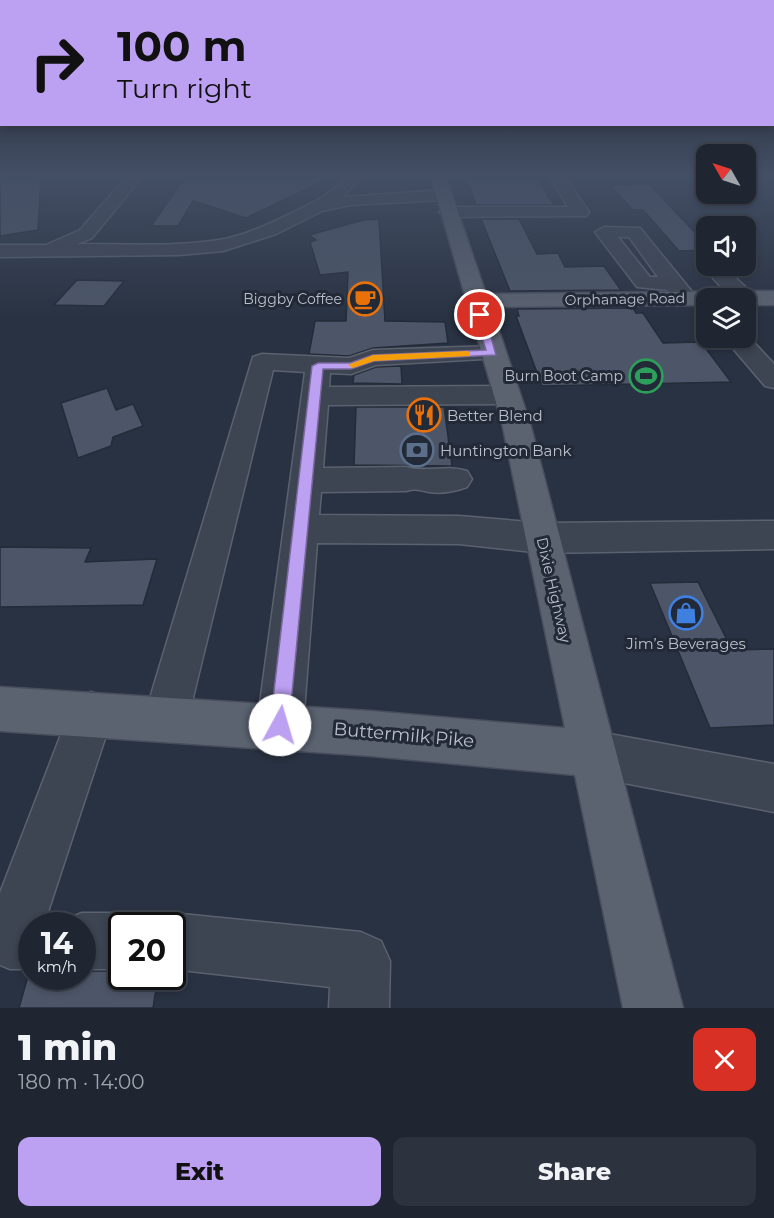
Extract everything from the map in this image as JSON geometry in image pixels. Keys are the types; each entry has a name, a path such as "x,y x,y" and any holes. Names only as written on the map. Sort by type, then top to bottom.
{"main road":[{"name":"Dixie Highway","path":"451,224 516,423 653,1008"},
{"name":"Orphanage Road","path":"475,301 693,295"},
{"name":"Orphanage Road","path":"756,298 774,298"},
{"name":"Buttermilk Pike","path":"0,709 280,725 480,741 592,754"}],"street":[{"path":"43,250 86,234 95,224"},
{"path":"0,251 188,249 222,245 283,224"},
{"path":"605,231 631,231 693,295 644,283 605,231"},
{"path":"86,234 105,250"},
{"path":"723,276 734,288"},
{"path":"745,348 774,380"},
{"path":"316,381 373,358 492,353"},
{"path":"166,718 262,362 316,381 506,395"},
{"path":"280,725 316,381"},
{"path":"306,480 430,479"},
{"path":"300,529 459,530 542,538 774,535"},
{"path":"20,912 91,714"},
{"path":"592,754 774,788"},
{"path":"18,919 10,941 18,941"},
{"path":"186,942 361,961 360,1008"}],"building":[{"path":"0,224 38,224 38,230 0,236"},
{"path":"152,224 179,224 178,226 151,226"},
{"path":"348,224 379,224 385,321 445,322 448,343 373,348 349,356 309,354 315,321 346,321 348,272 320,275 310,242 316,240 309,235"},
{"path":"483,224 522,224 537,254 558,253 565,267 604,266 621,290 510,291"},
{"path":"655,224 687,224 696,233 696,250 679,251"},
{"path":"77,280 124,281 104,306 54,305"},
{"path":"633,308 636,313 643,313 663,343 696,342 696,348 706,348 731,382 542,386 516,316 519,316 517,309"},
{"path":"401,366 402,384 353,383 354,375 376,367"},
{"path":"107,388 116,410 133,404 143,426 113,437 111,446 78,458 61,403"},
{"path":"356,407 444,407 452,466 354,465"},
{"path":"0,547 91,548 85,562 157,559 143,605 0,607"},
{"path":"698,582 732,650 774,649 774,725 710,728 650,583"},
{"path":"96,971 108,971 108,990 156,990 153,1008 19,1008 24,990 96,990"}],"slow traffic":[{"path":"353,365 373,358 467,354"}],"place":[{"name":"Biggby Coffee","path":"365,299"},
{"name":"Burn Boot Camp","path":"646,376"},
{"name":"Better Blend","path":"424,415"},
{"name":"Huntington Bank","path":"417,450"},
{"name":"Jim’s Beverages","path":"686,613"}],"route":[{"path":"280,725 318,366 351,366 373,358 492,353 480,315"}]}
